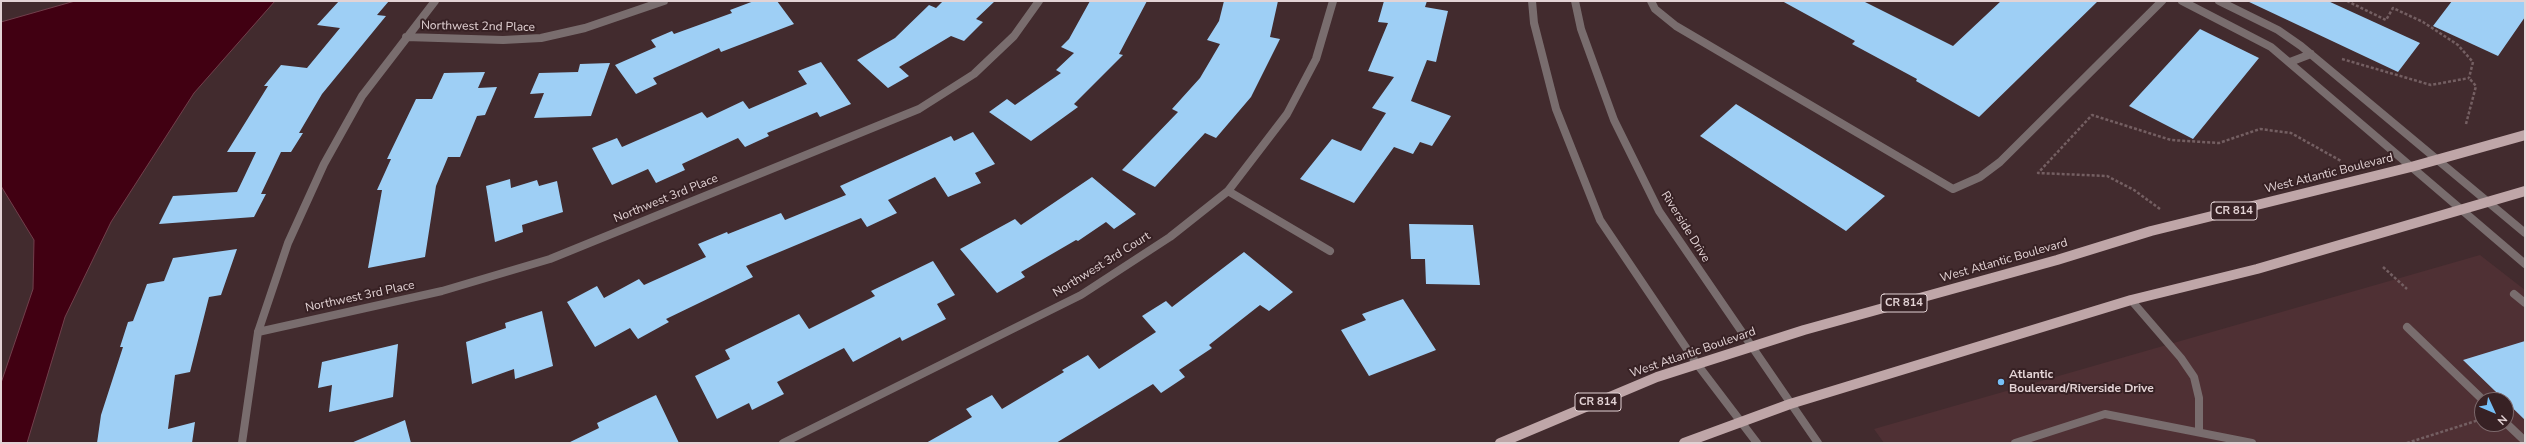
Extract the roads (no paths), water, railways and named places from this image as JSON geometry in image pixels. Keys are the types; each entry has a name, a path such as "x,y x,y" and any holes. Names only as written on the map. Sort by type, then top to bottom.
{"main road":[{"name":"West Atlantic Boulevard","path":"1500,443 1658,377 1750,347 2151,232 2411,167 2525,135"},
{"path":"1684,443 1790,404 2132,300 2257,268 2463,211 2525,191"}],"street":[{"path":"242,443 258,332 288,243 324,164 362,96 435,1"},
{"name":"Northwest 2nd Place","path":"406,37 503,40 541,38 585,28 664,1"},
{"name":"Northwest 3rd Place","path":"258,332 442,291 550,259 919,109 974,74 1014,36 1039,1"},
{"name":"Northwest 3rd Court","path":"783,443 938,368 1081,295 1170,237 1228,191 1287,114 1316,59 1333,1"},
{"path":"1532,1 1534,23 1556,110 1600,220 1697,364 1757,443"},
{"name":"Riverside Drive","path":"1575,1 1581,28 1614,120 1658,211 1750,347 1818,443"},
{"path":"1651,1 1655,9 1676,26 1953,189 1980,177 2000,162 2162,1"},
{"path":"2182,1 2271,47 2525,264"},
{"path":"2219,1 2278,30 2311,54 2525,233"},
{"path":"2290,62 2311,54"},
{"path":"1228,191 1330,251"},
{"path":"2514,294 2525,303"},
{"path":"2132,300 2181,358 2194,377 2199,398 2199,432"},
{"path":"2407,327 2475,392"},
{"path":"2015,443 2105,414 2252,443"},
{"path":"2514,431 2525,441"}],"place":[{"name":"Atlantic Boulevard/Riverside Drive","path":"2001,382"}]}
